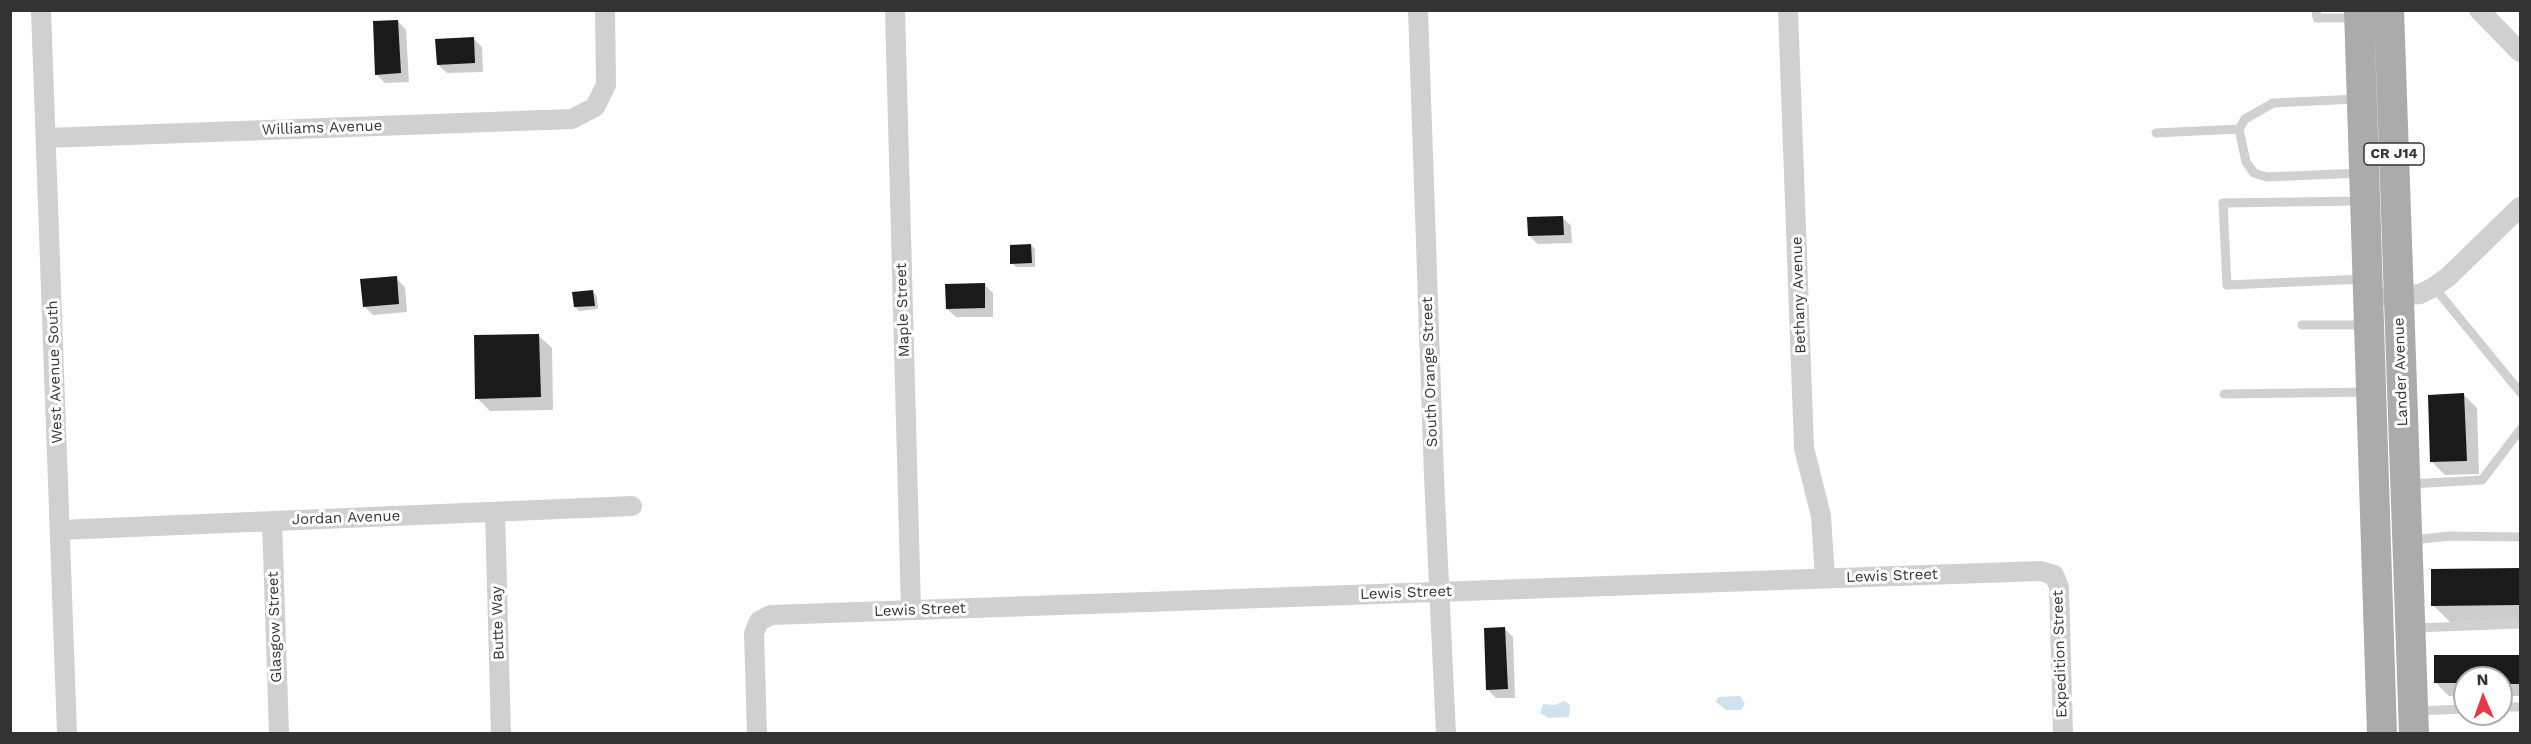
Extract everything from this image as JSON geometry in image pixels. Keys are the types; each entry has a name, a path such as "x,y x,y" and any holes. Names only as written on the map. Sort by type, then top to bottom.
{"main road":[{"name":"Lander Avenue","path":"2389,10 2414,722"},
{"name":"Lander Avenue","path":"2359,14 2382,734"}],"street":[{"name":"West Avenue South","path":"41,10 67,734"},
{"name":"Williams Avenue","path":"46,138 564,120 581,116 595,107 603,93 607,76 605,10"},
{"name":"Maple Street","path":"895,10 911,610"},
{"name":"South Orange Street","path":"1418,10 1446,734"},
{"name":"Bethany Avenue","path":"1788,10 1804,448 1821,516 1825,578"},
{"path":"2479,10 2520,52"},
{"path":"2369,301 2420,294 2434,287 2448,277 2520,207"},
{"name":"Jordan Avenue","path":"60,530 632,506"},
{"name":"Butte Way","path":"495,512 501,734"},
{"name":"Glasgow Street","path":"272,521 279,734"},
{"name":"Lewis Street","path":"757,734 754,633 759,621 771,615 2041,570 2054,575"},
{"name":"Expedition Street","path":"2054,575 2059,587 2063,734"}],"lane":[{"path":"2316,10 2317,18 2359,14"},
{"path":"2362,99 2273,103 2245,119 2239,129 2246,162 2254,172 2260,175 2365,187"},
{"path":"2156,133 2239,129"},
{"path":"2365,187 2223,204 2227,285 2369,301"},
{"path":"2434,287 2520,392"},
{"path":"2302,325 2369,301"},
{"path":"2224,394 2371,392"},
{"path":"2405,484 2482,480 2520,430"},
{"path":"2407,540 2450,536 2520,537"},
{"path":"2411,629 2520,624"},
{"path":"2414,722 2453,712"}],"water":[{"path":"1740,696 1745,704 1741,710 1726,710 1716,702 1718,697"},
{"path":"1564,701 1570,705 1569,717 1548,718 1540,713 1543,704 1555,705"}],"building":[{"path":"398,20 401,73 375,75 373,21"},
{"path":"474,37 475,63 437,65 435,39"},
{"path":"1563,216 1564,235 1528,236 1527,217"},
{"path":"1031,244 1032,263 1010,264 1010,245"},
{"path":"397,276 399,304 363,307 360,279"},
{"path":"985,283 985,308 946,309 945,284"},
{"path":"593,290 595,306 574,307 572,292"},
{"path":"539,334 541,397 475,399 474,335"},
{"path":"2464,393 2467,461 2430,462 2428,395"},
{"path":"2520,568 2520,605 2431,606 2431,569"},
{"path":"1505,627 1508,689 1486,690 1484,628"},
{"path":"2434,655 2520,655 2520,684 2513,684 2513,666 2453,666 2453,683 2434,683"}]}
